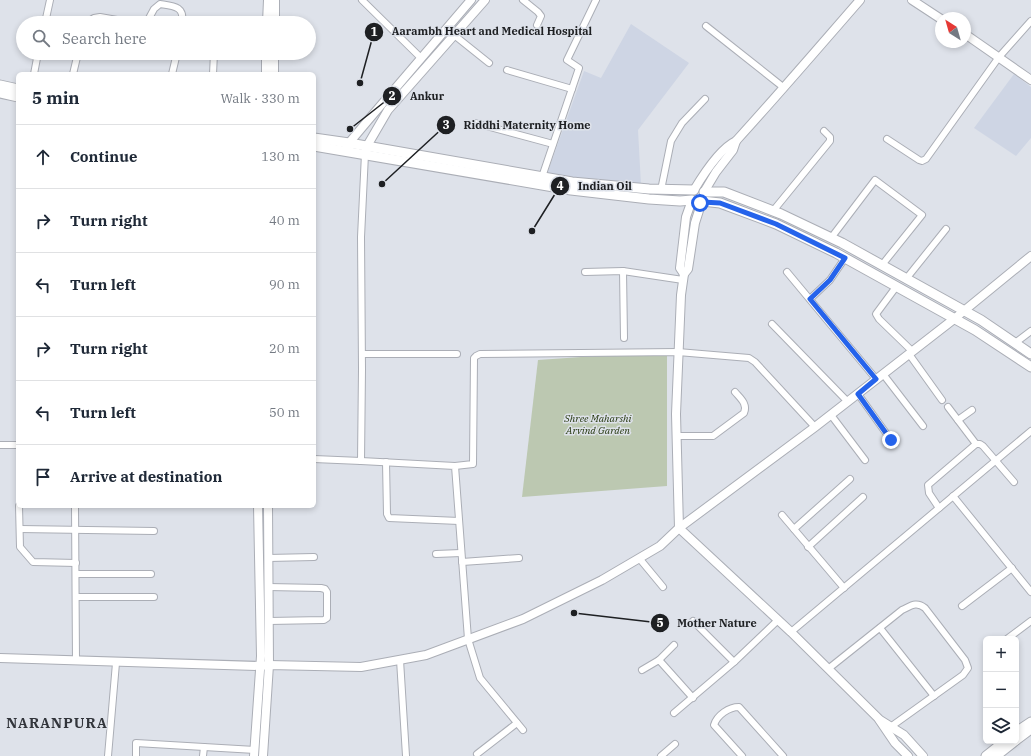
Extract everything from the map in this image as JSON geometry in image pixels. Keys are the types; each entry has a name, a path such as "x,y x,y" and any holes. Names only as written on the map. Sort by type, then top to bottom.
{"main road":[{"path":"0,85 16,89"},
{"path":"0,93 16,97"},
{"path":"316,139 347,147 572,182 661,190 701,189 704,192 724,192 773,211 831,238 981,320 1031,354"},
{"path":"316,146 347,147"},
{"path":"366,150 571,190 649,199 692,200 698,203 720,203 776,224 845,258 975,330 1031,367"},
{"path":"692,200 691,195 694,190"},
{"path":"702,202 705,196 704,192"},
{"path":"1019,730 1031,722"},
{"path":"1019,739 1031,729"},
{"path":"986,756 1001,744"},
{"path":"996,756 1012,744"}],"street":[{"path":"47,16 50,0"},
{"path":"267,16 268,0"},
{"path":"275,0 275,16"},
{"path":"362,0 421,58"},
{"path":"347,147 471,0"},
{"path":"361,461 361,237 366,150 388,110 485,0"},
{"path":"523,0 541,16 538,25"},
{"path":"542,177 579,68 567,60 596,0"},
{"path":"694,190 703,175 728,144 736,141 860,0"},
{"path":"912,0 935,14"},
{"path":"150,16 154,9 160,4 175,6 184,16"},
{"path":"887,140 919,160 922,161 926,159 1000,57 1031,20"},
{"path":"706,26 783,87"},
{"path":"454,35 489,63"},
{"path":"971,38 1031,80"},
{"path":"34,72 37,60"},
{"path":"73,72 76,60"},
{"path":"172,72 175,60"},
{"path":"213,72 214,60"},
{"path":"266,60 266,72"},
{"path":"274,60 274,72"},
{"path":"507,70 572,89"},
{"path":"661,190 671,141 682,123 705,99"},
{"path":"475,123 553,144"},
{"path":"773,211 830,141 830,137 824,131"},
{"path":"704,192 716,172 734,150 736,141"},
{"path":"831,238 875,180 922,215 882,266"},
{"path":"684,277 680,268 686,217 692,200"},
{"path":"702,202 695,223 688,269 684,277 681,294 676,414 679,528 791,632 878,718 888,728 908,756"},
{"path":"906,279 946,229"},
{"path":"0,658 116,663 361,668 426,655 523,619 602,580 660,546 679,528 848,402 954,319 1031,256"},
{"path":"810,299 830,280 845,258"},
{"path":"585,272 623,271 684,277"},
{"path":"623,271 624,338"},
{"path":"787,272 876,379"},
{"path":"896,287 876,314 911,352 942,400"},
{"path":"772,324 848,402"},
{"path":"1015,343 1031,330"},
{"path":"316,459 455,466 473,464 474,358 480,354 678,352 750,358 815,427"},
{"path":"362,354 457,354"},
{"path":"883,374 923,426"},
{"path":"676,436 713,436 744,413 746,406 735,392"},
{"path":"858,394 891,440"},
{"path":"948,408 976,444 983,446 1014,482"},
{"path":"958,420 972,410"},
{"path":"831,414 865,460"},
{"path":"791,632 1031,431"},
{"path":"939,508 929,493 928,485 976,444"},
{"path":"0,446 16,445"},
{"path":"386,462 387,514 389,518 459,520"},
{"path":"455,466 468,639 480,678 524,730"},
{"path":"794,530 850,479"},
{"path":"808,547 863,496"},
{"path":"953,496 1031,591"},
{"path":"19,508 20,547 33,562 76,563"},
{"path":"75,508 76,661"},
{"path":"136,756 136,743 204,747 254,753 260,666 258,508"},
{"path":"263,756 270,665 268,508"},
{"path":"782,516 844,588"},
{"path":"20,529 154,532"},
{"path":"436,554 461,553"},
{"path":"268,558 314,557"},
{"path":"462,562 519,558"},
{"path":"639,558 663,587"},
{"path":"962,606 1012,568"},
{"path":"76,574 151,574"},
{"path":"268,587 322,588 327,592 327,618 324,620 269,621"},
{"path":"76,597 154,597"},
{"path":"828,669 902,610 914,604 920,604 925,608 965,660 968,668 963,675 888,728"},
{"path":"693,620 734,662"},
{"path":"674,713 734,662 778,620"},
{"path":"1011,636 1031,621"},
{"path":"880,628 934,696"},
{"path":"642,670 659,660 674,645"},
{"path":"400,660 406,756"},
{"path":"659,660 693,698"},
{"path":"108,756 116,663"},
{"path":"742,756 714,725 724,712 732,707 738,707 783,756"},
{"path":"477,754 517,723"},
{"path":"888,728 904,736 924,756"},
{"path":"661,756 675,744"},
{"path":"203,756 204,747"}],"shaded area":[{"path":"631,24 689,63 638,130 641,185 547,174 584,71 601,78"},
{"path":"1014,74 1031,87 1031,138 1016,156 974,128"}],"green space":[{"name":"Shree Maharshi Arvind Garden","path":"667,351 667,486 522,497 538,360"}],"place":[{"name":"Aarambh Heart and Medical Hospital","path":"360,83"},
{"name":"Ankur","path":"350,129"},
{"name":"Riddhi Maternity Home","path":"382,184"},
{"name":"Indian Oil","path":"532,231"},
{"name":"Mother Nature","path":"574,613"}],"district":[{"name":"NARANPURA","path":"57,723"}],"route":[{"path":"700,203 720,203 776,224 845,258 830,280 810,299 876,379 858,394 891,440"}]}
